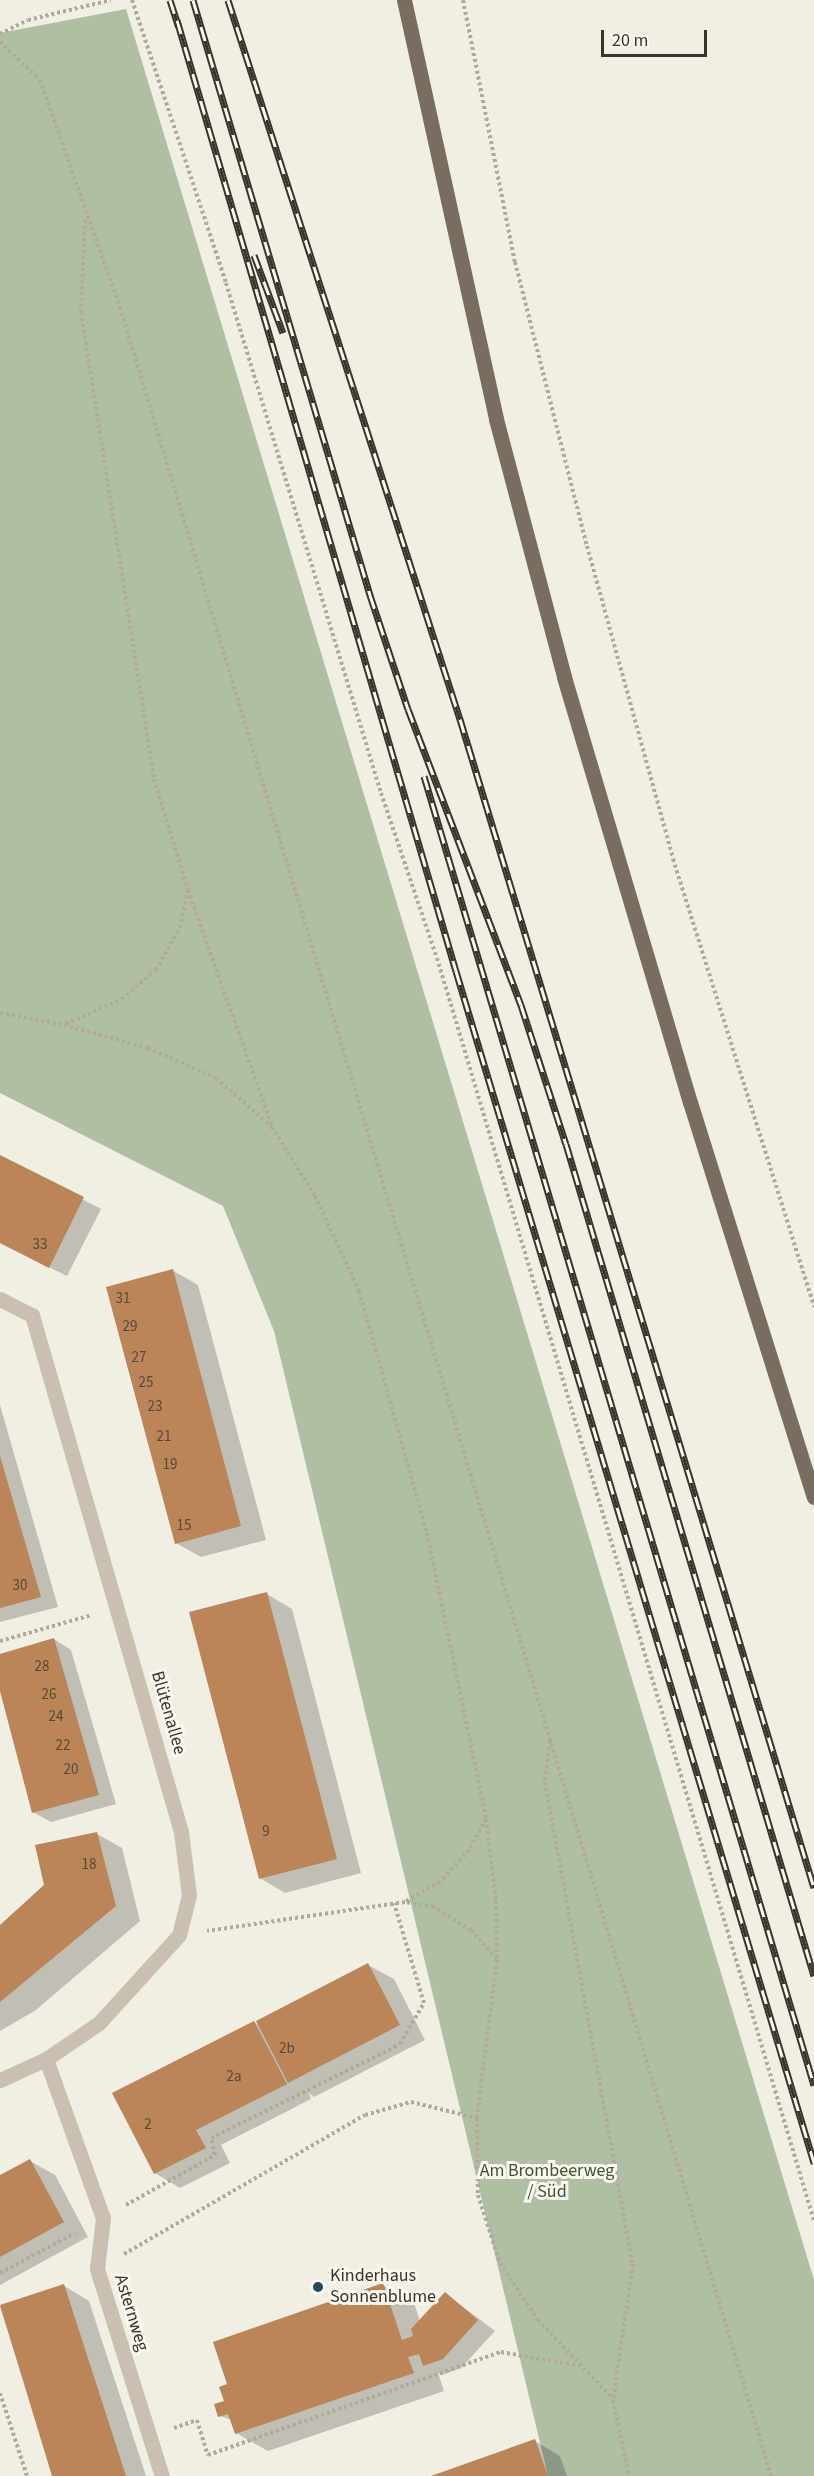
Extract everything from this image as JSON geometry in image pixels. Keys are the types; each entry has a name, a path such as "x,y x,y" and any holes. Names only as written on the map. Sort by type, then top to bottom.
{"main road":[{"path":"404,0 495,419 564,677 718,1192 814,1497"}],"street":[{"name":"Blütenallee","path":"0,1299 32,1315 181,1832 189,1895 179,1935 99,2023 46,2059 0,2080"},
{"name":"Asternweg","path":"46,2059 103,2218 97,2269 148,2438 162,2476"}],"path":[{"path":"0,34 28,20 111,0"},
{"path":"132,0 226,282 381,793 436,958 814,2221"},
{"path":"464,0 515,262 587,546 673,859 814,1307"},
{"path":"0,42 40,80 86,216 120,307 771,2476"},
{"path":"86,216 81,312 154,779 188,890 272,1127 315,1196 359,1291 428,1533 486,1819 496,1901 496,1959 477,2118 478,2194 500,2263 538,2320 613,2400"},
{"path":"64,1025 122,999 156,970 180,928 188,890"},
{"path":"0,1013 64,1025 148,1048 216,1078 272,1127"},
{"path":"0,1641 118,1607"},
{"path":"550,1738 545,1782 633,2264 613,2400 629,2476"},
{"path":"405,1902 440,1882 469,1850 486,1819"},
{"path":"179,1935 405,1902 434,1907 471,1930 496,1959"},
{"path":"0,2273 215,2155 211,2138 400,2044 424,2003 394,1903"},
{"path":"97,2269 365,2115 411,2102 477,2118"},
{"path":"148,2438 197,2420 208,2455 501,2352 580,2366"},
{"path":"0,2393 27,2476"}],"green space":[{"name":"Am Brombeerweg / Süd","path":"126,9 814,2280 814,2476 548,2476 274,1331 223,1206 0,1093 0,33"}],"building":[{"path":"0,1155 84,1197 49,1268 0,1243"},
{"path":"173,1269 241,1526 175,1544 106,1287"},
{"path":"0,1456 41,1597 0,1608"},
{"path":"267,1592 337,1859 259,1879 189,1612"},
{"path":"54,1638 99,1795 32,1813 0,1691 0,1654"},
{"path":"97,1832 116,1906 0,2002 0,1925 44,1885 35,1845"},
{"path":"368,1963 400,2025 288,2083 256,2021"},
{"path":"254,2021 287,2084 196,2130 206,2148 154,2174 112,2093"},
{"path":"30,2159 64,2222 0,2257 0,2175"},
{"path":"383,2283 402,2340 413,2336 411,2329 445,2292 478,2320 443,2359 423,2366 419,2354 408,2357 414,2373 235,2434 228,2414 218,2417 214,2404 224,2401 219,2387 227,2384 213,2342"},
{"path":"64,2284 126,2476 52,2476 0,2305"},
{"path":"535,2439 548,2476 431,2476"}],"railway":[{"path":"170,0 179,27"},
{"path":"193,0 370,595 408,709 521,1005 566,1144 814,1976"},
{"path":"228,0 460,719 814,1888"},
{"path":"177,20 456,971 814,2163"},
{"path":"254,255 283,333"},
{"path":"424,776 814,2085"}],"place":[{"name":"Kinderhaus Sonnenblume","path":"318,2287"}]}
